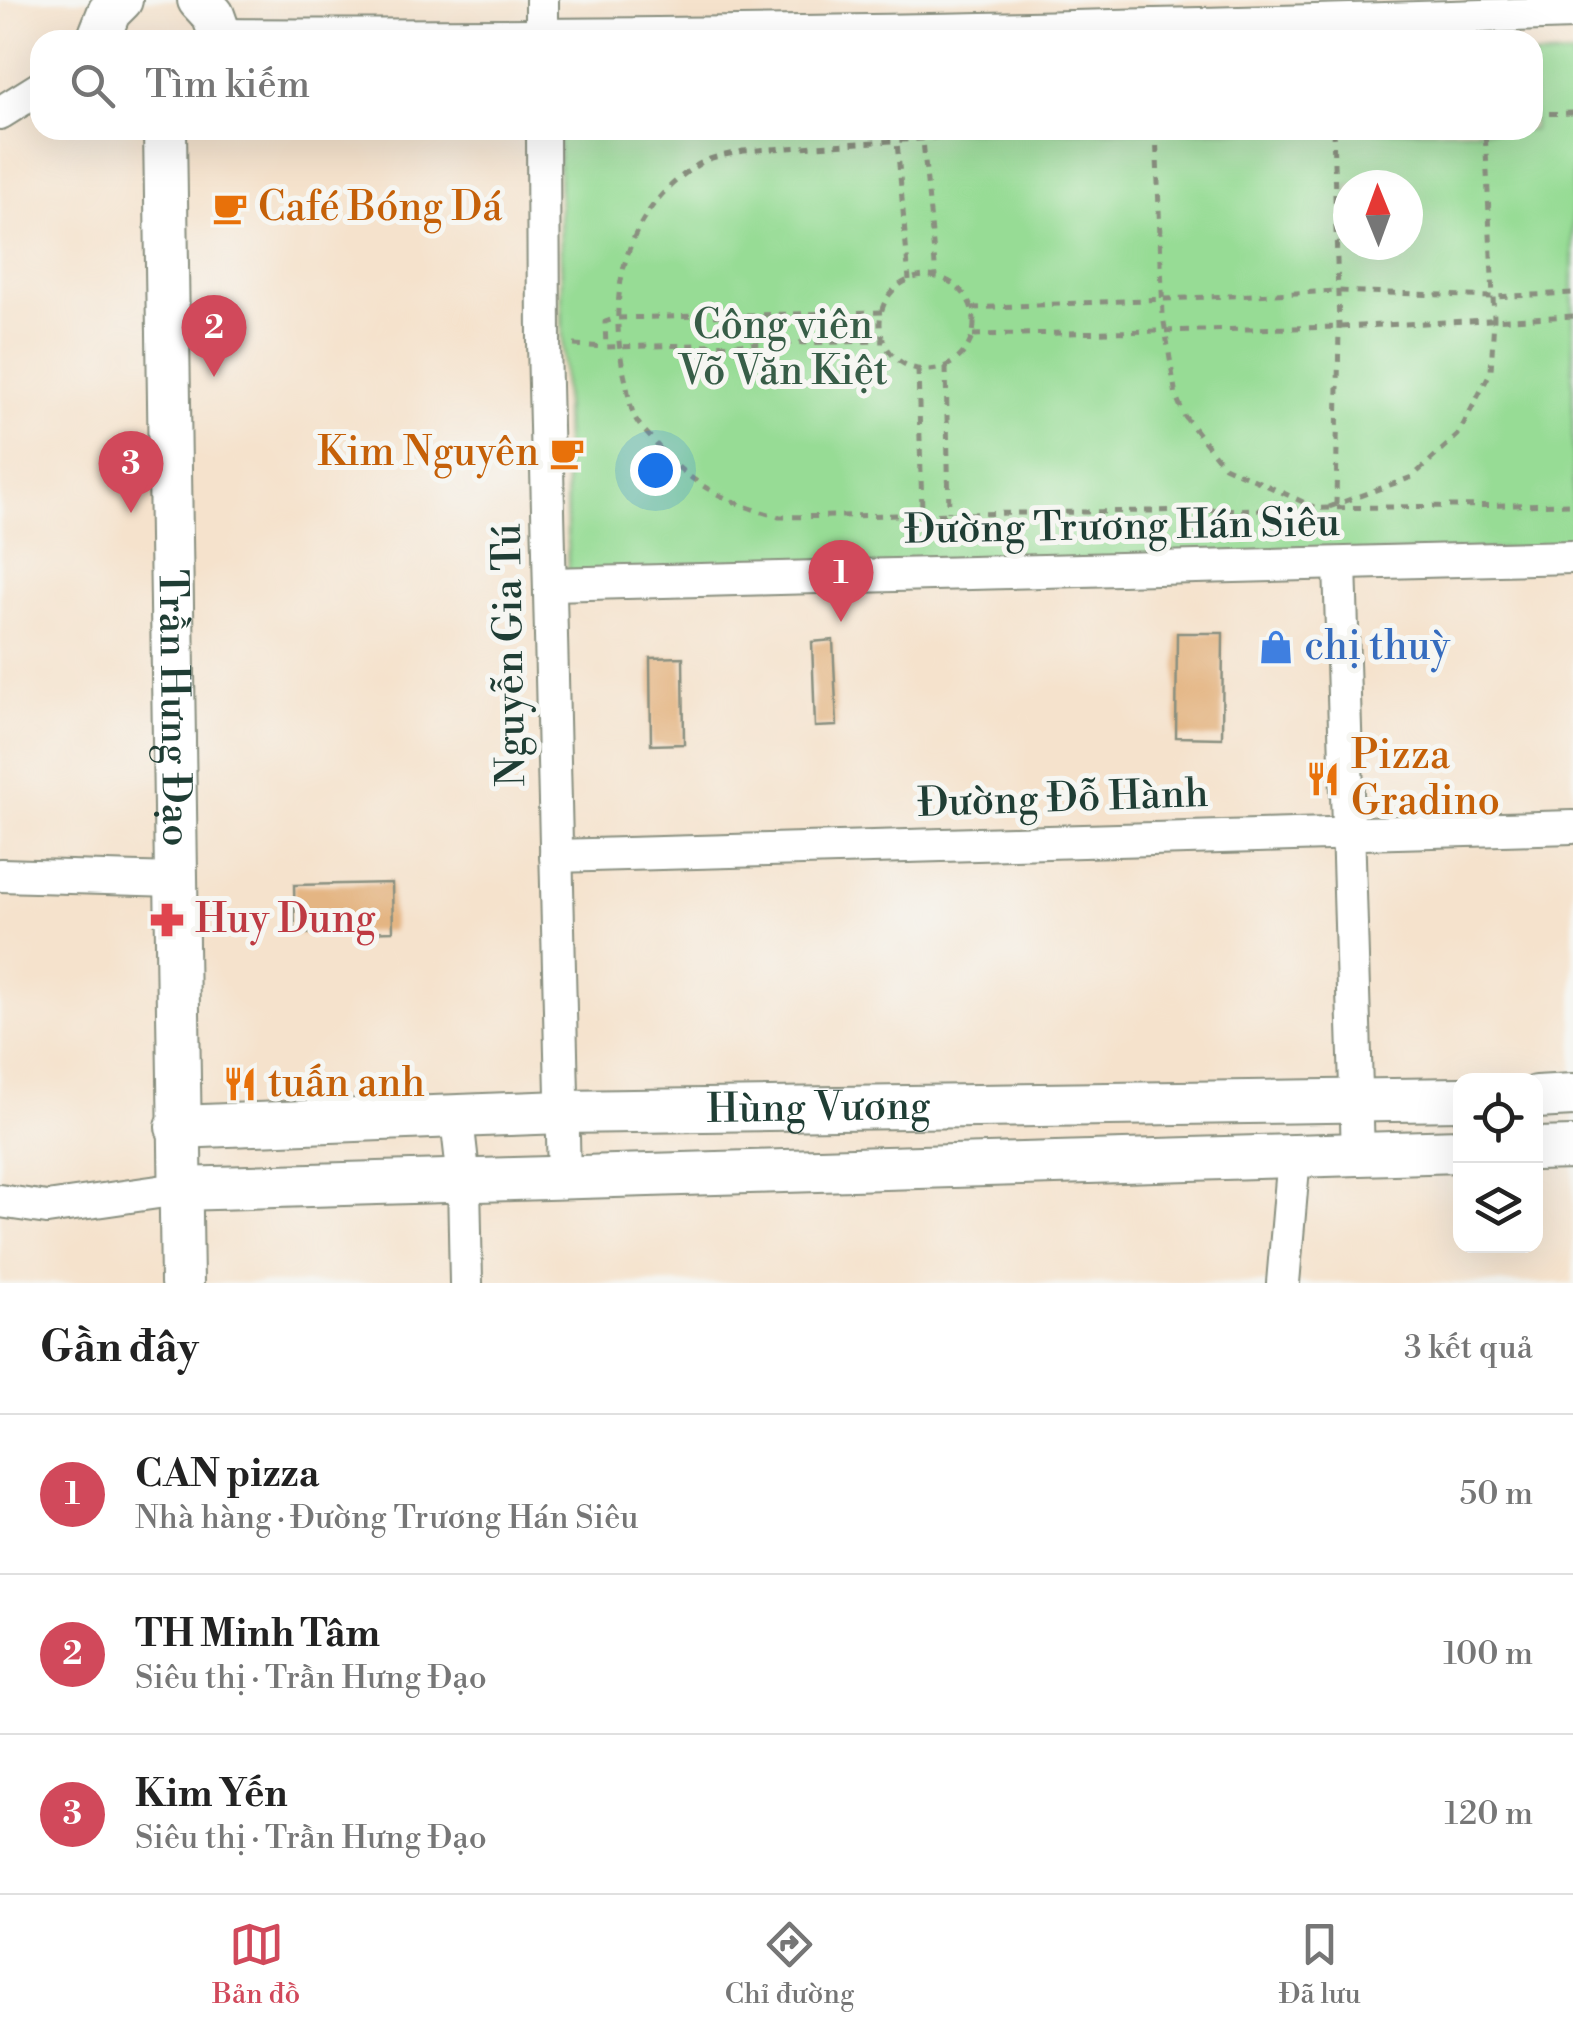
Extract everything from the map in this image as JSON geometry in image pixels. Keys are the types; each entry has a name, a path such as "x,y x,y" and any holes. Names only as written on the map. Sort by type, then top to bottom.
{"main road":[{"path":"102,30 109,12 121,0"},
{"name":"Trần Hưng Đạo","path":"165,140 182,1283"},
{"path":"1543,1096 1573,1095"},
{"name":"Hùng Vương","path":"178,1127 562,1112 1453,1099"},
{"path":"1543,1149 1573,1148"},
{"name":"Hùng Vương","path":"179,1189 1453,1151"}],"street":[{"path":"542,0 542,30"},
{"path":"778,30 1337,11 1573,13"},
{"path":"214,25 340,30"},
{"path":"0,113 30,94"},
{"name":"Nguyễn Gia Tú","path":"543,140 544,343 564,1178"},
{"name":"Đường Trương Hán Siêu","path":"552,584 1573,558"},
{"path":"1340,564 1358,1154"},
{"name":"Đường Đỗ Hành","path":"556,856 1573,827"},
{"path":"0,875 174,880"},
{"path":"457,1119 464,1181 466,1283"},
{"path":"1283,1283 1294,1156"},
{"path":"0,1202 47,1208 179,1189"}],"path":[{"path":"1543,114 1573,113"},
{"path":"910,280 897,140 743,151 702,162 669,188 640,224 622,265 618,347 634,417 667,458 706,491 779,517 1573,504"},
{"path":"922,140 936,278"},
{"path":"1156,140 1163,301 1176,396 1185,417 1224,466 1320,510 1412,477 1458,435 1491,371 1494,318 1485,140"},
{"path":"1332,140 1340,327 1336,505"},
{"path":"923,276 936,278 948,280 967,295 976,319 972,344 946,367 932,371 907,367 888,352 878,328 883,303 899,284 923,276"},
{"path":"972,308 1338,291 1492,296 1573,293"},
{"path":"882,312 617,318 605,322 606,348 884,341"},
{"path":"973,335 1340,327 1573,316"},
{"path":"946,367 948,512"},
{"path":"918,369 922,512"}],"green space":[{"name":"Công viên Võ Văn Kiệt","path":"1573,55 1573,548 568,574 558,140 1543,140 1543,56"}],"building":[{"path":"1177,633 1223,633 1222,738 1176,737"},
{"path":"833,640 837,726 815,727 812,642"},
{"path":"683,657 684,744 651,745 650,658"},
{"path":"392,883 393,931 295,934 294,885"}],"place":[{"name":"Café Bóng Dá","path":"230,208"},
{"name":"TH Minh Tâm","path":"214,377"},
{"name":"Kim Nguyên","path":"567,453"},
{"name":"Kim Yến","path":"131,513"},
{"name":"CAN pizza","path":"841,622"},
{"name":"chị thuỳ","path":"1276,647"},
{"name":"Pizza Gradino","path":"1323,779"},
{"name":"Huy Dung","path":"167,920"},
{"name":"tuấn anh","path":"240,1084"}]}
